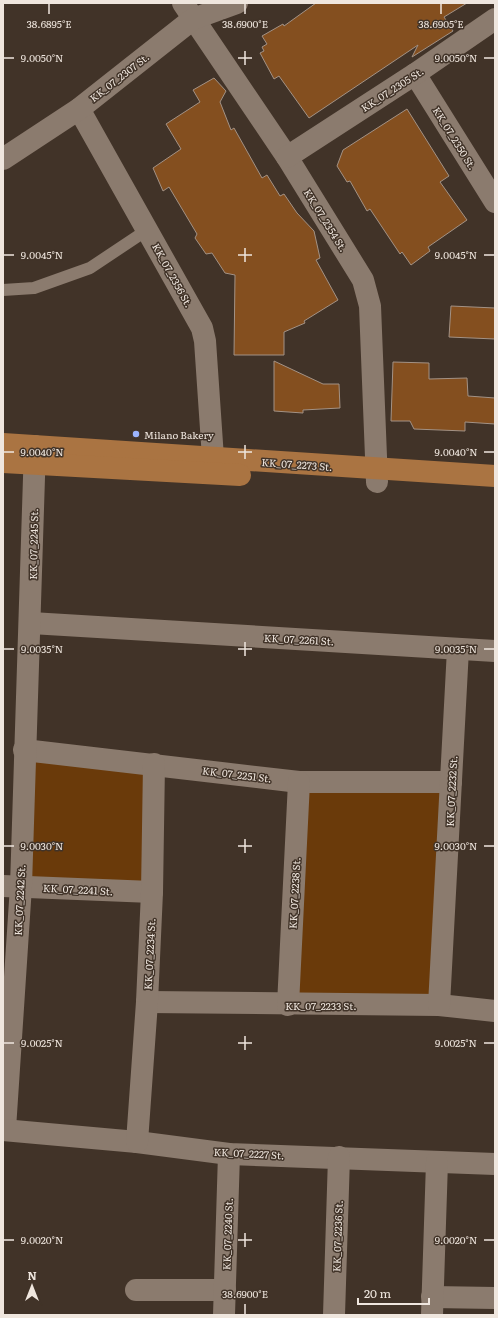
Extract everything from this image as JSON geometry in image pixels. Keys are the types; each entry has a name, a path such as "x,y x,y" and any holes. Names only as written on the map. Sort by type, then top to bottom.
{"main road":[{"name":"KK_07_2273 St.","path":"3,444 35,455 377,475 495,476"},
{"name":"KK_07_2273 St.","path":"3,462 35,455"},
{"name":"KK_07_2273 St.","path":"377,475 495,491"}],"street":[{"name":"KK_07_2307 St.","path":"3,159 78,109 188,11 238,3"},
{"name":"KK_07_2354 St.","path":"188,11 287,158 363,280 370,306 377,475"},
{"name":"KK_07_2305 St.","path":"287,158 415,74 495,19"},
{"name":"KK_07_2350 St.","path":"415,74 495,202"},
{"name":"KK_07_2356 St.","path":"78,109 202,328 205,341 212,466"},
{"name":"KK_07_2245 St.","path":"31,623 35,455"},
{"name":"KK_07_2261 St.","path":"31,623 495,651"},
{"name":"KK_07_2242 St.","path":"4,1130 12,886 24,750 31,623"},
{"name":"KK_07_2232 St.","path":"439,1005 458,649"},
{"name":"KK_07_2251 St.","path":"24,750 299,782 451,782"},
{"name":"KK_07_2234 St.","path":"137,1142 147,1002 152,892 154,764"},
{"name":"KK_07_2238 St.","path":"288,1005 299,782"},
{"name":"KK_07_2241 St.","path":"12,886 152,892"},
{"name":"KK_07_2233 St.","path":"147,1002 288,1005 439,1005 495,1011"},
{"name":"KK_07_2227 St.","path":"4,1130 137,1142 229,1154 495,1164"},
{"name":"KK_07_2240 St.","path":"224,1315 229,1154"},
{"name":"KK_07_2236 St.","path":"334,1315 339,1157"},
{"path":"437,1162 432,1306 495,1298"},
{"path":"136,1290 225,1290"}],"lane":[{"path":"3,290 34,288 90,268 147,230"}],"shaded area":[{"path":"24,750 154,764 152,892 21,886"},
{"path":"299,782 451,782 439,1005 289,1005"}],"building":[{"path":"316,3 467,3 444,17 453,31 412,57 418,45 309,118 279,76 274,79 260,53 264,51 262,47 267,44 262,36 283,24 284,26"},
{"path":"214,78 226,91 220,102 231,130 234,128 262,178 267,175 280,196 284,194 297,213 314,231 320,258 316,260 338,300 304,321 305,323 284,332 284,355 234,355 235,275 225,273 212,253 206,254 195,238 197,234 169,187 163,191 153,168 181,149 166,124 200,102 193,90"},
{"path":"407,109 449,176 440,182 467,220 428,247 430,251 411,265 402,252 400,254 370,209 367,211 350,181 347,182 337,166 343,150"},
{"path":"451,306 495,308 495,339 449,337"},
{"path":"274,361 323,384 339,384 340,408 303,410 303,413 274,411"},
{"path":"393,362 429,363 429,379 467,378 468,396 495,398 495,424 465,422 465,431 414,429 410,421 391,421"}],"place":[{"name":"Milano Bakery","path":"136,434"}]}
